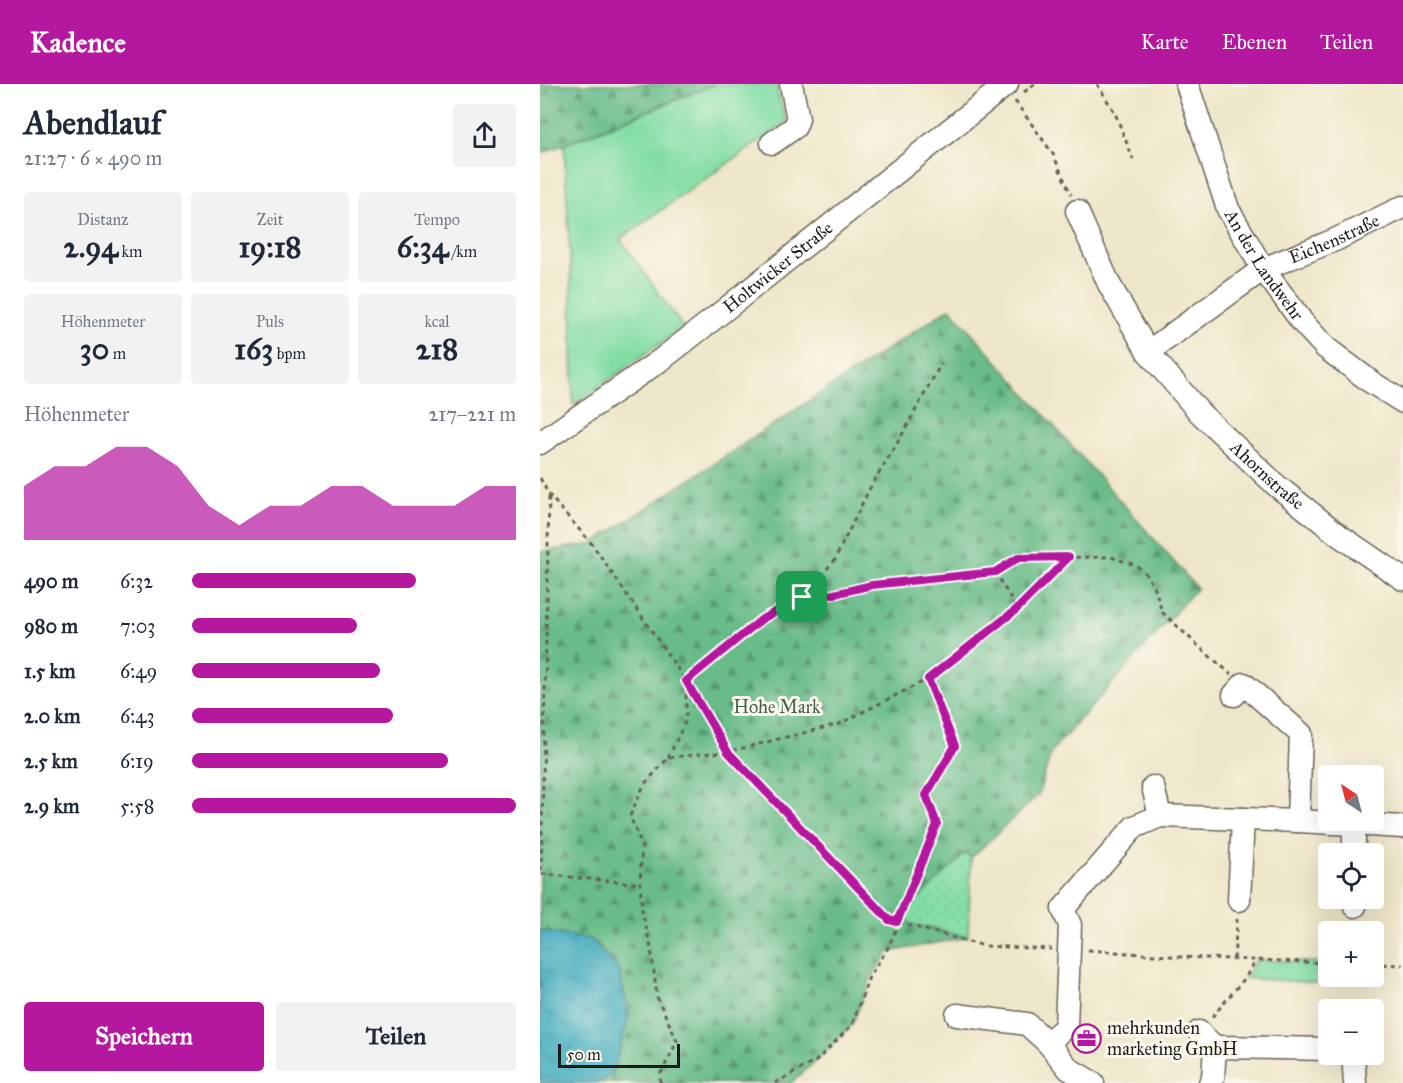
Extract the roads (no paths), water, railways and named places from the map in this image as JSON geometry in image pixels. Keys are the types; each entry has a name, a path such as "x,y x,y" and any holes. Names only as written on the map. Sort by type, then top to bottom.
{"street":[{"path":"772,143 795,127 797,123 791,84"},
{"name":"An der Landwehr","path":"1187,84 1228,209 1263,269 1303,323 1326,348 1371,382 1403,402"},
{"name":"Holtwicker Straße","path":"540,443 662,359 1011,92"},
{"name":"Eichenstraße","path":"1263,269 1335,240 1403,207"},
{"name":"Ahornstraße","path":"1077,211 1109,284 1148,352 1200,413 1277,486 1340,536 1403,579"},
{"path":"1148,352 1263,269"},
{"path":"1239,690 1301,734 1298,821"},
{"path":"1153,787 1160,816"},
{"path":"1048,1043 1066,1026 1070,926 1063,909 1134,827 1160,816 1318,822"},
{"path":"1239,900 1243,819"},
{"path":"1384,825 1403,827"},
{"path":"957,1015 1027,1024 1048,1043 1069,1069 1093,1083"},
{"path":"1210,1083 1213,1078 1207,1039 1318,1048"},
{"path":"1354,1065 1355,1083"}],"water":[{"path":"540,931 591,939 619,970 629,1016 612,1074 596,1083 540,1083"}],"place":[{"name":"mehrkunden marketing GmbH","path":"1086,1038"}],"park label":[{"name":"Hohe Mark","path":"777,707"}]}
